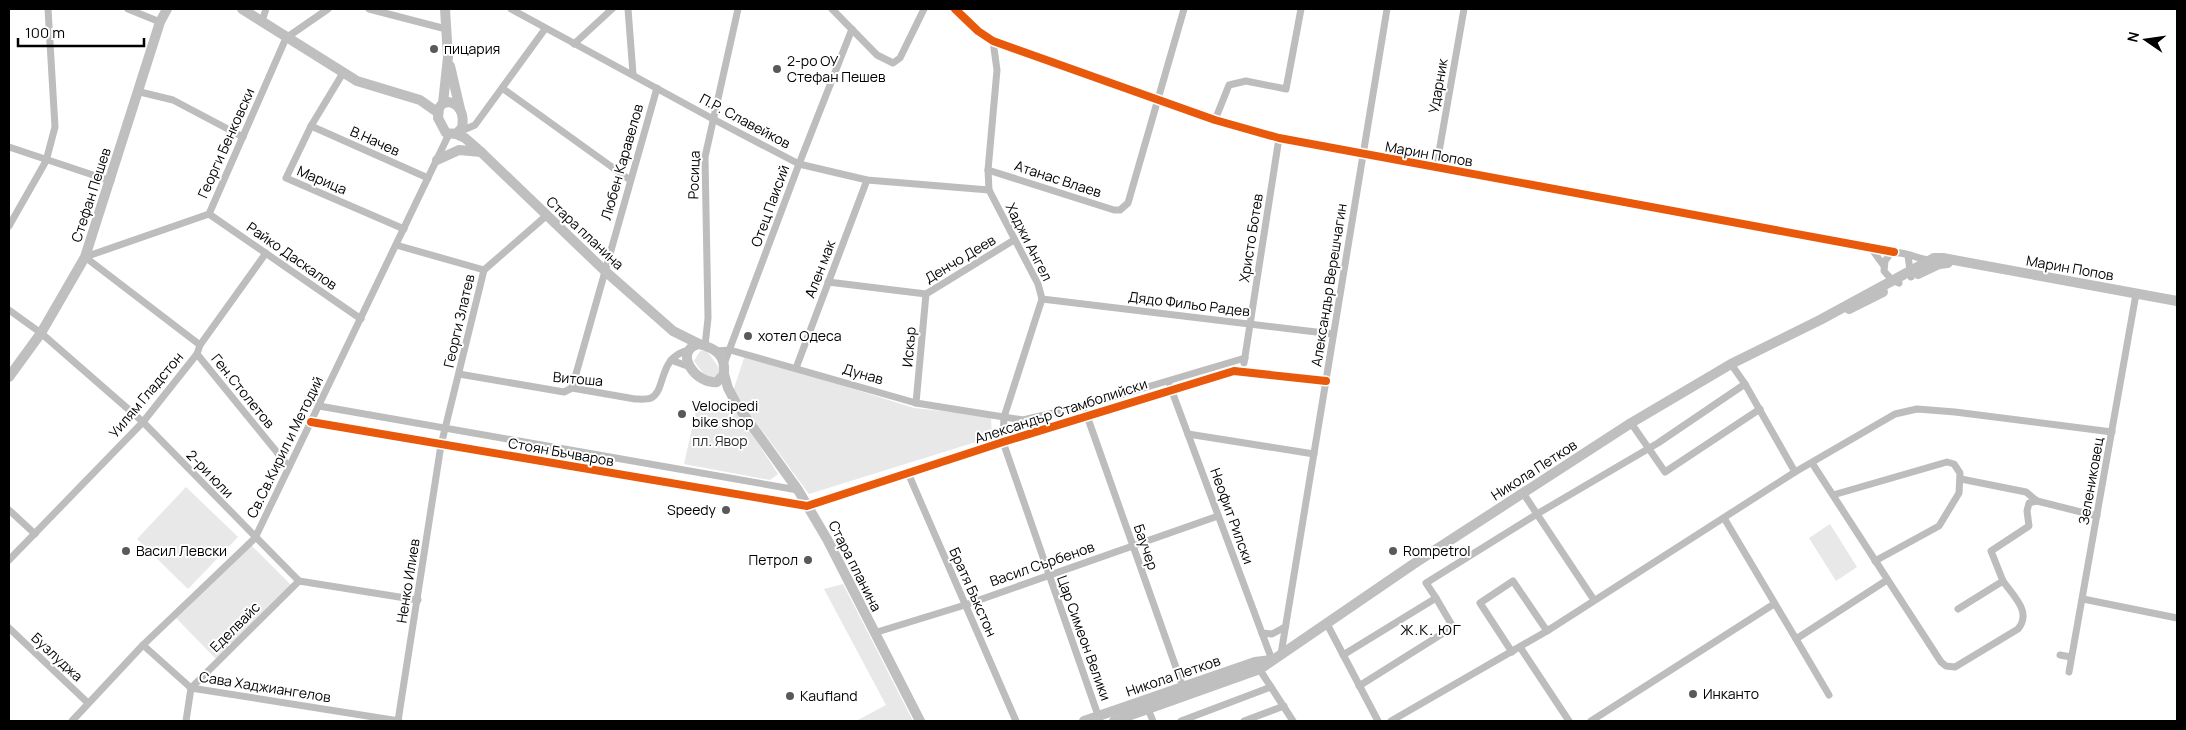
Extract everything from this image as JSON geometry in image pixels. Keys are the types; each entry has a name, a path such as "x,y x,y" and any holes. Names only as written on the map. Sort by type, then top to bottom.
{"street":[{"path":"9,226 46,161 54,126 48,9"},
{"path":"128,9 160,22"},
{"name":"Стефан Пешев","path":"9,375 41,333 85,257 140,92 160,22 167,9"},
{"path":"242,9 357,82 420,100 440,108 454,103 460,108"},
{"path":"262,21 266,9"},
{"path":"286,38 328,9"},
{"path":"369,9 446,29"},
{"path":"445,9 448,57 460,108 459,129 442,130 440,108 448,57"},
{"name":"П.Р. Славейков","path":"511,9 545,29 633,74 712,119 799,164 867,180 989,190"},
{"path":"574,44 612,9"},
{"path":"628,9 633,74"},
{"name":"Росица","path":"702,345 708,318 704,169 712,119 738,9"},
{"path":"832,9 878,55 888,61 897,62 924,9"},
{"name":"Марин Попов","path":"955,9 993,41 1215,120 1279,138 1436,169 1894,252"},
{"path":"1157,99 1184,9"},
{"path":"1215,120 1229,85 1246,81 1286,89 1301,9"},
{"name":"Александър Верешчагин","path":"1276,657 1285,627 1387,9"},
{"name":"Ударник","path":"1436,169 1464,9"},
{"name":"Св.Св.Кирил и Методий","path":"72,721 143,645 255,538 437,160 459,129 475,125 545,29"},
{"name":"Отец Паисий","path":"724,369 799,164 852,29"},
{"name":"Георги Бенковски","path":"85,257 209,214 286,38"},
{"name":"Хаджи Ангел","path":"993,41 997,70 988,170 989,190 1038,284 1042,299 1004,417 1002,442 1005,450"},
{"name":"Марица","path":"343,73 311,126 286,178 404,229"},
{"path":"502,88 630,180"},
{"name":"Любен Каравелов","path":"572,388 657,88"},
{"path":"140,92 174,100 243,137"},
{"name":"Атанас Влаев","path":"988,170 1114,210 1120,210 1128,204 1157,99"},
{"name":"В.Начев","path":"311,126 428,178"},
{"name":"Стара планина","path":"459,129 604,272 673,331 687,351"},
{"name":"Христо Ботев","path":"1243,370 1279,138"},
{"path":"9,147 46,161 111,181"},
{"path":"437,160 459,150 481,152"},
{"name":"Ален мак","path":"796,368 867,180"},
{"name":"Райко Даскалов","path":"209,214 360,319"},
{"name":"Георги Златев","path":"441,445 484,270 546,216"},
{"name":"Денчо Деев","path":"828,282 926,294 1014,240"},
{"path":"396,245 484,270"},
{"path":"1871,248 1884,266"},
{"path":"1896,281 1884,271 1887,257 1894,252 1930,260 1938,257 1957,262"},
{"name":"Уилям Гладстон","path":"9,560 143,422 197,354 200,345 266,253"},
{"path":"1908,256 1911,274"},
{"name":"Ген.Столетов","path":"85,257 200,345"},
{"name":"Никола Петков","path":"1911,274 1930,260"},
{"name":"Марин Попов","path":"1957,262 2177,301"},
{"name":"Никола Петков","path":"1084,721 1099,719 1184,691 1258,666 1276,657 1523,493 1631,424 1731,364 1820,320 1863,303 1896,281 1911,274 1939,264 1957,262"},
{"name":"Искър","path":"916,403 926,294"},
{"name":"Зелениковец","path":"2069,672 2136,294"},
{"name":"Дядо Фильо Радев","path":"1042,299 1333,334"},
{"name":"2-ри юли","path":"9,310 41,333 143,422 299,581"},
{"name":"Стара планина","path":"673,331 702,345"},
{"path":"702,345 717,351 724,369 717,382 712,383 701,379 690,367 671,360 702,345"},
{"name":"Дунав","path":"717,351 730,350 916,403 1004,417"},
{"path":"687,351 690,367"},
{"name":"Ген.Столетов","path":"197,354 289,467"},
{"name":"Александър Стамболийски","path":"1004,417 1030,420 1245,358"},
{"name":"Витоша","path":"459,374 564,392 572,388 635,399 651,398 655,394 671,360"},
{"path":"1731,364 1760,409 1795,472"},
{"name":"Стара планина","path":"724,369 728,388 737,405 808,506 920,721"},
{"name":"Александър Стамболийски","path":"808,506 1002,442 1234,371 1243,370 1326,382"},
{"name":"Неофит Рилски","path":"1169,381 1262,633 1276,657"},
{"name":"Стара планина","path":"712,383 737,405"},
{"path":"1360,686 1453,628 1426,583 1537,514 1658,443 1745,384"},
{"name":"Стоян Бъчваров","path":"319,406 798,490"},
{"name":"Баучер","path":"1083,406 1184,691"},
{"path":"1631,424 1665,472 1760,409"},
{"path":"1391,721 1547,631 1795,472 1895,414 1917,409 1986,415 2112,432"},
{"name":"Стоян Бъчваров","path":"311,422 808,506"},
{"path":"1188,434 1314,454"},
{"name":"Ненко Илиев","path":"398,721 441,445"},
{"name":"Цар Симеон Велики","path":"1005,450 1099,719"},
{"path":"1833,495 1946,462 1954,464 1960,473 1959,492 1939,526 1875,561"},
{"path":"1812,463 1940,662 1946,666 1955,667 2018,628 2024,622 2025,613 2003,581 1991,552 2029,526 2027,511 2029,503 2037,501"},
{"name":"Братя Бъкстон","path":"908,474 1016,721"},
{"path":"1961,479 2026,492 2037,501 2097,516"},
{"path":"1523,493 1594,600"},
{"path":"9,510 35,534"},
{"name":"Васил Сърбенов","path":"874,633 965,605 1218,516"},
{"path":"1724,518 1829,695"},
{"path":"1796,639 1887,580"},
{"path":"299,581 418,600"},
{"name":"Еделвайс","path":"191,688 299,581"},
{"path":"1512,652 1480,603 1513,581 1547,631"},
{"path":"1958,609 2003,581"},
{"path":"1343,654 1436,598"},
{"path":"2083,599 2177,618"},
{"path":"1591,721 1774,604"},
{"path":"1327,624 1378,721"},
{"path":"1262,633 1272,634 1285,627"},
{"name":"Бузлуджа","path":"9,628 88,703"},
{"name":"Сава Хаджиангелов","path":"143,645 191,688 398,721"},
{"path":"1520,647 1569,721"},
{"path":"2060,655 2071,657"},
{"path":"1258,666 1294,721"},
{"path":"1181,721 1271,687"},
{"path":"186,721 191,688"},
{"name":"Никола Петков","path":"1114,721 1148,709 1184,691"},
{"path":"1244,721 1284,706"},
{"path":"1148,709 1153,721"}],"green space":[{"path":"700,351 707,351 720,369 718,376 706,377 694,361"},
{"path":"745,355 914,408 991,416 992,437 809,494 733,391"},
{"name":"пл. Явор","path":"697,406 739,414 778,474 770,480 684,464"},
{"path":"186,487 238,537 188,589 137,539"},
{"path":"1830,524 1857,567 1836,581 1809,538"},
{"path":"250,544 292,586 217,660 176,618"},
{"path":"843,584 913,721 856,721 886,705 824,589"}],"cycle path":[{"path":"955,9 978,31 993,41 1215,120 1279,138 1894,252"},
{"path":"311,422 807,506 1003,442 1234,371 1326,381"}],"place":[{"name":"пицария","path":"434,49"},
{"name":"2-ро ОУ Стефан Пешев","path":"777,69"},
{"name":"хотел Одеса","path":"748,336"},
{"name":"Velocipedi bike shop","path":"682,414"},
{"name":"Speedy","path":"726,510"},
{"name":"Васил Левски","path":"126,551"},
{"name":"Rompetrol","path":"1393,551"},
{"name":"Петрол","path":"808,560"},
{"name":"Инканто","path":"1693,694"},
{"name":"Kaufland","path":"790,696"}],"district":[{"name":"Ж.К. ЮГ","path":"1431,630"}]}
